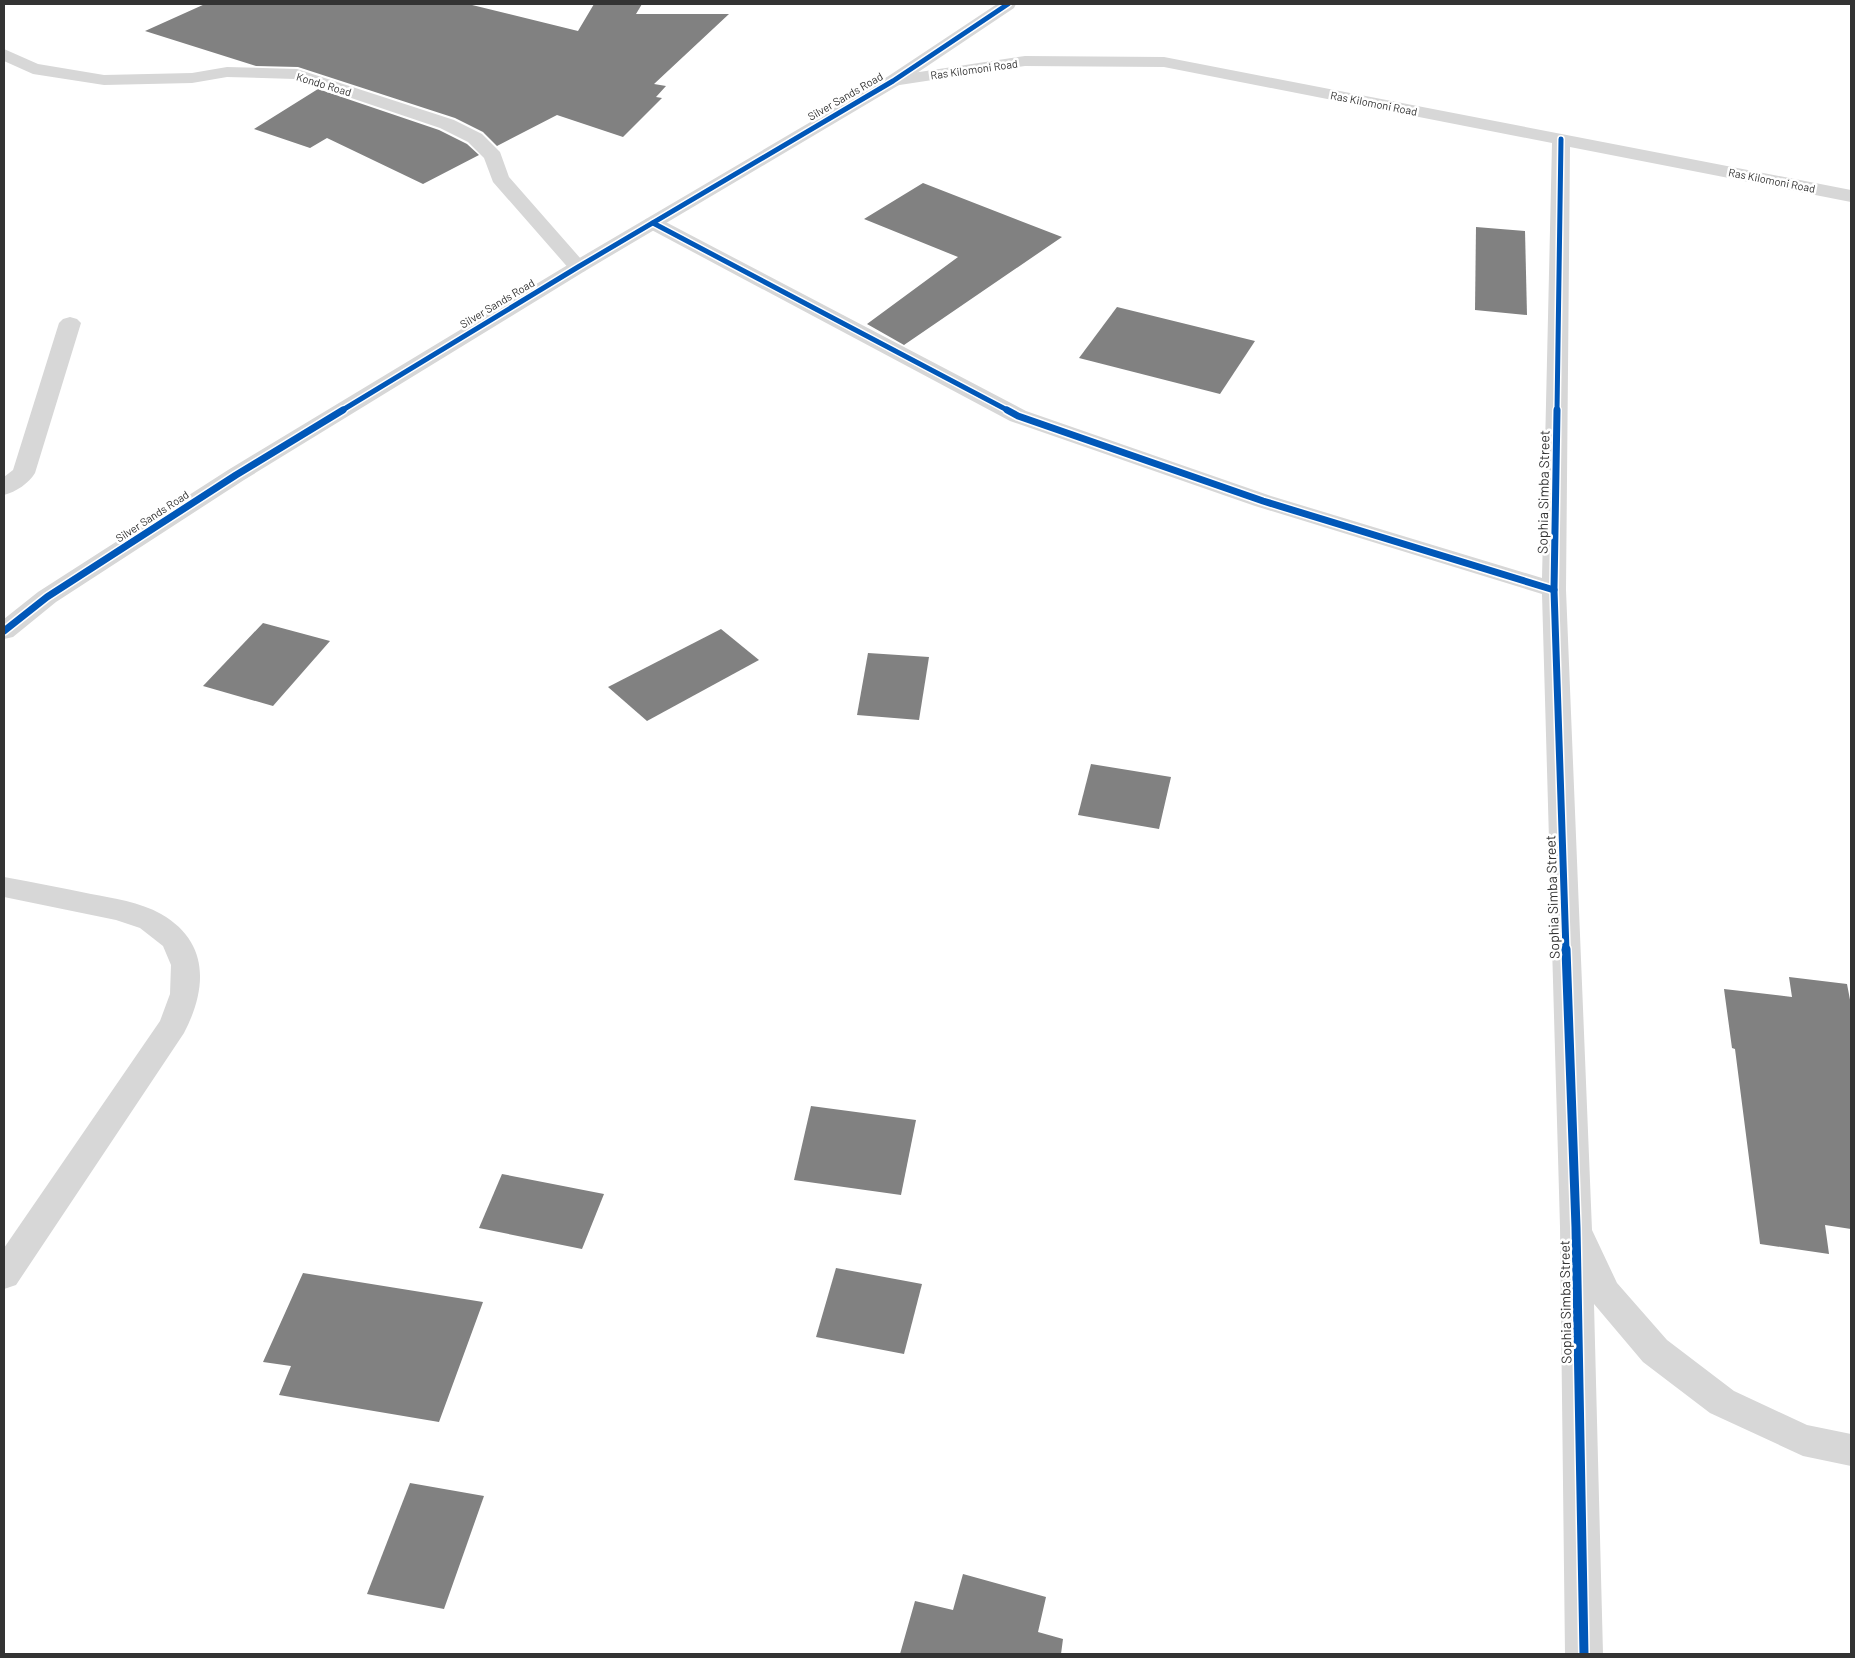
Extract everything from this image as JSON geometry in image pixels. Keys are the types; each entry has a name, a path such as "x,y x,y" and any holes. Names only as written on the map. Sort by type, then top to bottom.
{"street":[{"name":"Silver Sands Road","path":"4,631 47,597 236,475 578,267 893,81 1008,4"},
{"name":"Kondo Road","path":"4,54 33,69 104,80 192,78 227,72 297,74 447,124 475,138 493,156 500,178 578,267"},
{"name":"Ras Kilomoni Road","path":"893,81 1025,62 1164,62 1851,196"},
{"name":"Sophia Simba Street","path":"1561,139 1554,590 1576,1227 1584,1654"},
{"path":"653,223 1018,416 1263,502 1554,590"},
{"path":"4,488 24,473 70,323"},
{"path":"4,887 119,910 150,922 174,940 186,965 185,994 173,1025 4,1275"},
{"path":"1576,1227 1605,1293 1655,1351 1722,1402 1803,1440 1851,1450"}],"building":[{"path":"205,4 468,4 578,31 594,4 642,4 636,14 729,14 654,84 666,86 656,97 662,98 623,137 557,115 497,146 483,132 455,118 298,67 256,66 145,31"},
{"path":"318,89 439,130 467,144 479,155 423,184 327,138 310,148 254,129"},
{"path":"923,183 1062,237 904,345 867,324 958,257 864,219"},
{"path":"1476,227 1525,231 1527,315 1475,310"},
{"path":"1117,307 1255,341 1220,394 1079,358"},
{"path":"263,623 330,641 273,706 203,686"},
{"path":"721,629 759,660 647,721 608,687"},
{"path":"868,653 929,657 919,720 857,715"},
{"path":"1091,764 1171,777 1159,829 1078,815"},
{"path":"1789,977 1847,984 1851,1005 1851,1229 1825,1225 1829,1254 1760,1244 1735,1049 1732,1048 1724,989 1792,997"},
{"path":"811,1106 916,1120 901,1195 794,1180"},
{"path":"502,1174 604,1194 582,1249 479,1228"},
{"path":"836,1268 922,1284 904,1354 816,1337"},
{"path":"303,1273 483,1302 439,1422 279,1395 291,1366 263,1362"},
{"path":"410,1483 484,1496 444,1609 367,1594"},
{"path":"963,1574 1046,1597 1038,1632 1063,1639 1061,1654 900,1654 915,1601 953,1610"}],"cycle path":[{"path":"4,631 47,597 236,475 578,267 893,81 1008,4"},
{"path":"1561,139 1554,590 1576,1227 1584,1654"},
{"path":"653,223 1018,416 1263,501 1554,590"}]}
